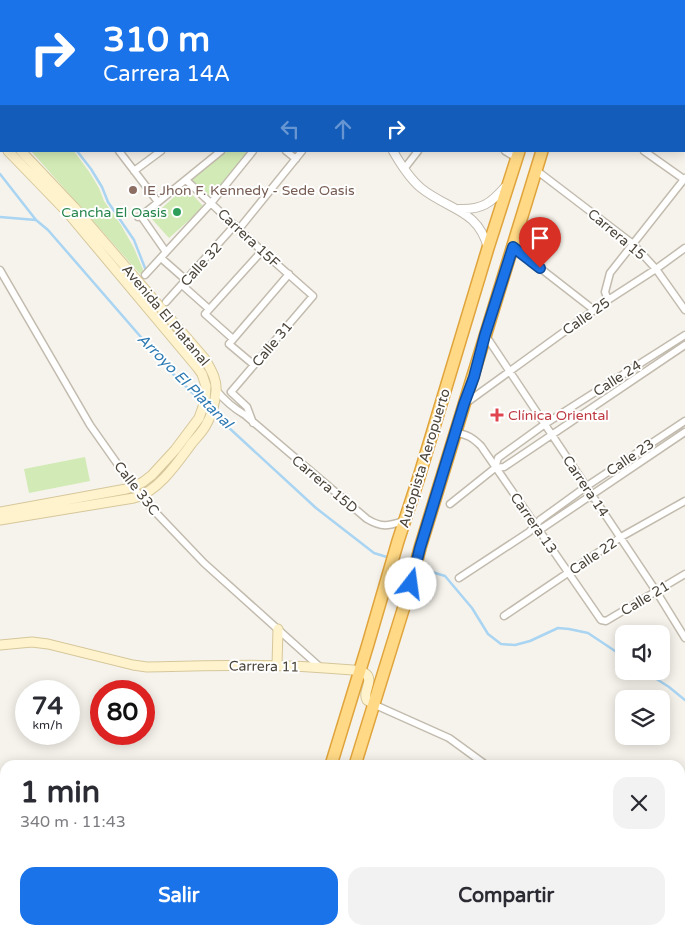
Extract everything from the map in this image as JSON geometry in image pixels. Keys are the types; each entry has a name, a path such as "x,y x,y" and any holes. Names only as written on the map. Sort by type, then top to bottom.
{"highway":[{"name":"Autopista Aeropuerto","path":"356,760 542,152"},
{"name":"Autopista Aeropuerto","path":"333,760 398,541 518,155"}],"main road":[{"name":"Avenida El Platanal","path":"0,520 140,496 151,490 183,456 203,422 206,401 206,386 202,374 197,367 68,213 9,152"},
{"name":"Avenida El Platanal","path":"0,512 133,487 143,482 152,475 213,410 216,392 215,378 205,359 74,207 22,152"},
{"path":"277,665 278,629"},
{"name":"Carrera 11","path":"0,645 32,642 48,644 147,667 277,665 360,672"},
{"path":"360,672 368,677 366,698 367,701 373,704"}],"street":[{"path":"120,152 158,202"},
{"path":"134,172 160,152"},
{"path":"166,252 139,217 220,152"},
{"path":"145,275 211,202 252,152"},
{"path":"287,152 296,159"},
{"name":"Calle 32","path":"166,302 237,227 301,152"},
{"path":"394,152 412,180 423,190 467,215 476,224 484,236 488,248"},
{"path":"404,169 417,152"},
{"path":"608,300 605,292 610,273 685,179 645,152"},
{"name":"Carrera 15","path":"536,170 633,244 656,269 685,310"},
{"name":"Carrera 15F","path":"186,180 313,296"},
{"path":"455,209 472,209 484,206 494,200 508,184"},
{"path":"513,247 594,310"},
{"name":"Calle 25","path":"464,404 608,300 685,248"},
{"path":"207,311 262,250"},
{"path":"161,258 184,282 231,341 254,365"},
{"name":"Calle 33C","path":"0,270 90,425 140,496 204,563 320,668"},
{"path":"231,341 289,274"},
{"name":"Calle 31","path":"231,392 313,296"},
{"name":"Carrera 14","path":"485,335 621,537 685,638"},
{"name":"Calle 24","path":"685,335 545,424 498,458 496,468 504,467 685,345"},
{"path":"474,377 480,383 488,386"},
{"name":"Carrera 15D","path":"216,392 366,519 375,524 388,526 404,522"},
{"name":"Carrera 15D","path":"231,392 247,408 253,422"},
{"name":"Calle 23","path":"459,578 530,532 587,486 685,421"},
{"name":"Carrera 13","path":"456,432 474,439 481,446 601,620 606,621"},
{"name":"Calle 23","path":"537,527 592,494 685,432"},
{"path":"450,504 496,468"},
{"name":"Calle 22","path":"504,616 621,537 685,501"},
{"name":"Calle 21","path":"606,621 685,574"},
{"path":"373,704 449,738 479,760"}],"green space":[{"path":"32,152 75,152 90,173 104,201 134,248 144,272 140,274"},
{"path":"225,152 249,152 210,197 191,180"},
{"name":"Cancha El Oasis","path":"185,187 204,207 169,238 151,218"},
{"path":"85,457 90,481 29,493 24,469"}],"waterway":[{"path":"78,152 91,169 102,187 108,202 134,240 147,273"},
{"name":"Arroyo El Platanal","path":"0,174 36,220 48,230 173,374 203,403"},
{"name":"Arroyo El Platanal","path":"0,217 36,220"},
{"name":"Arroyo El Platanal","path":"214,414 316,508 374,553 390,558"},
{"path":"395,560 412,565"},
{"path":"419,568 445,576 472,608 488,634 501,644 515,645 530,641 558,628 588,633 615,651"},
{"path":"658,680 685,700"}],"place":[{"name":"IE Jhon F. Kennedy - Sede Oasis","path":"133,190"},
{"name":"Cancha El Oasis","path":"177,212"},
{"name":"Clínica Oriental","path":"497,415"}],"route":[{"path":"411,584 420,548 513,247 540,268"}]}
